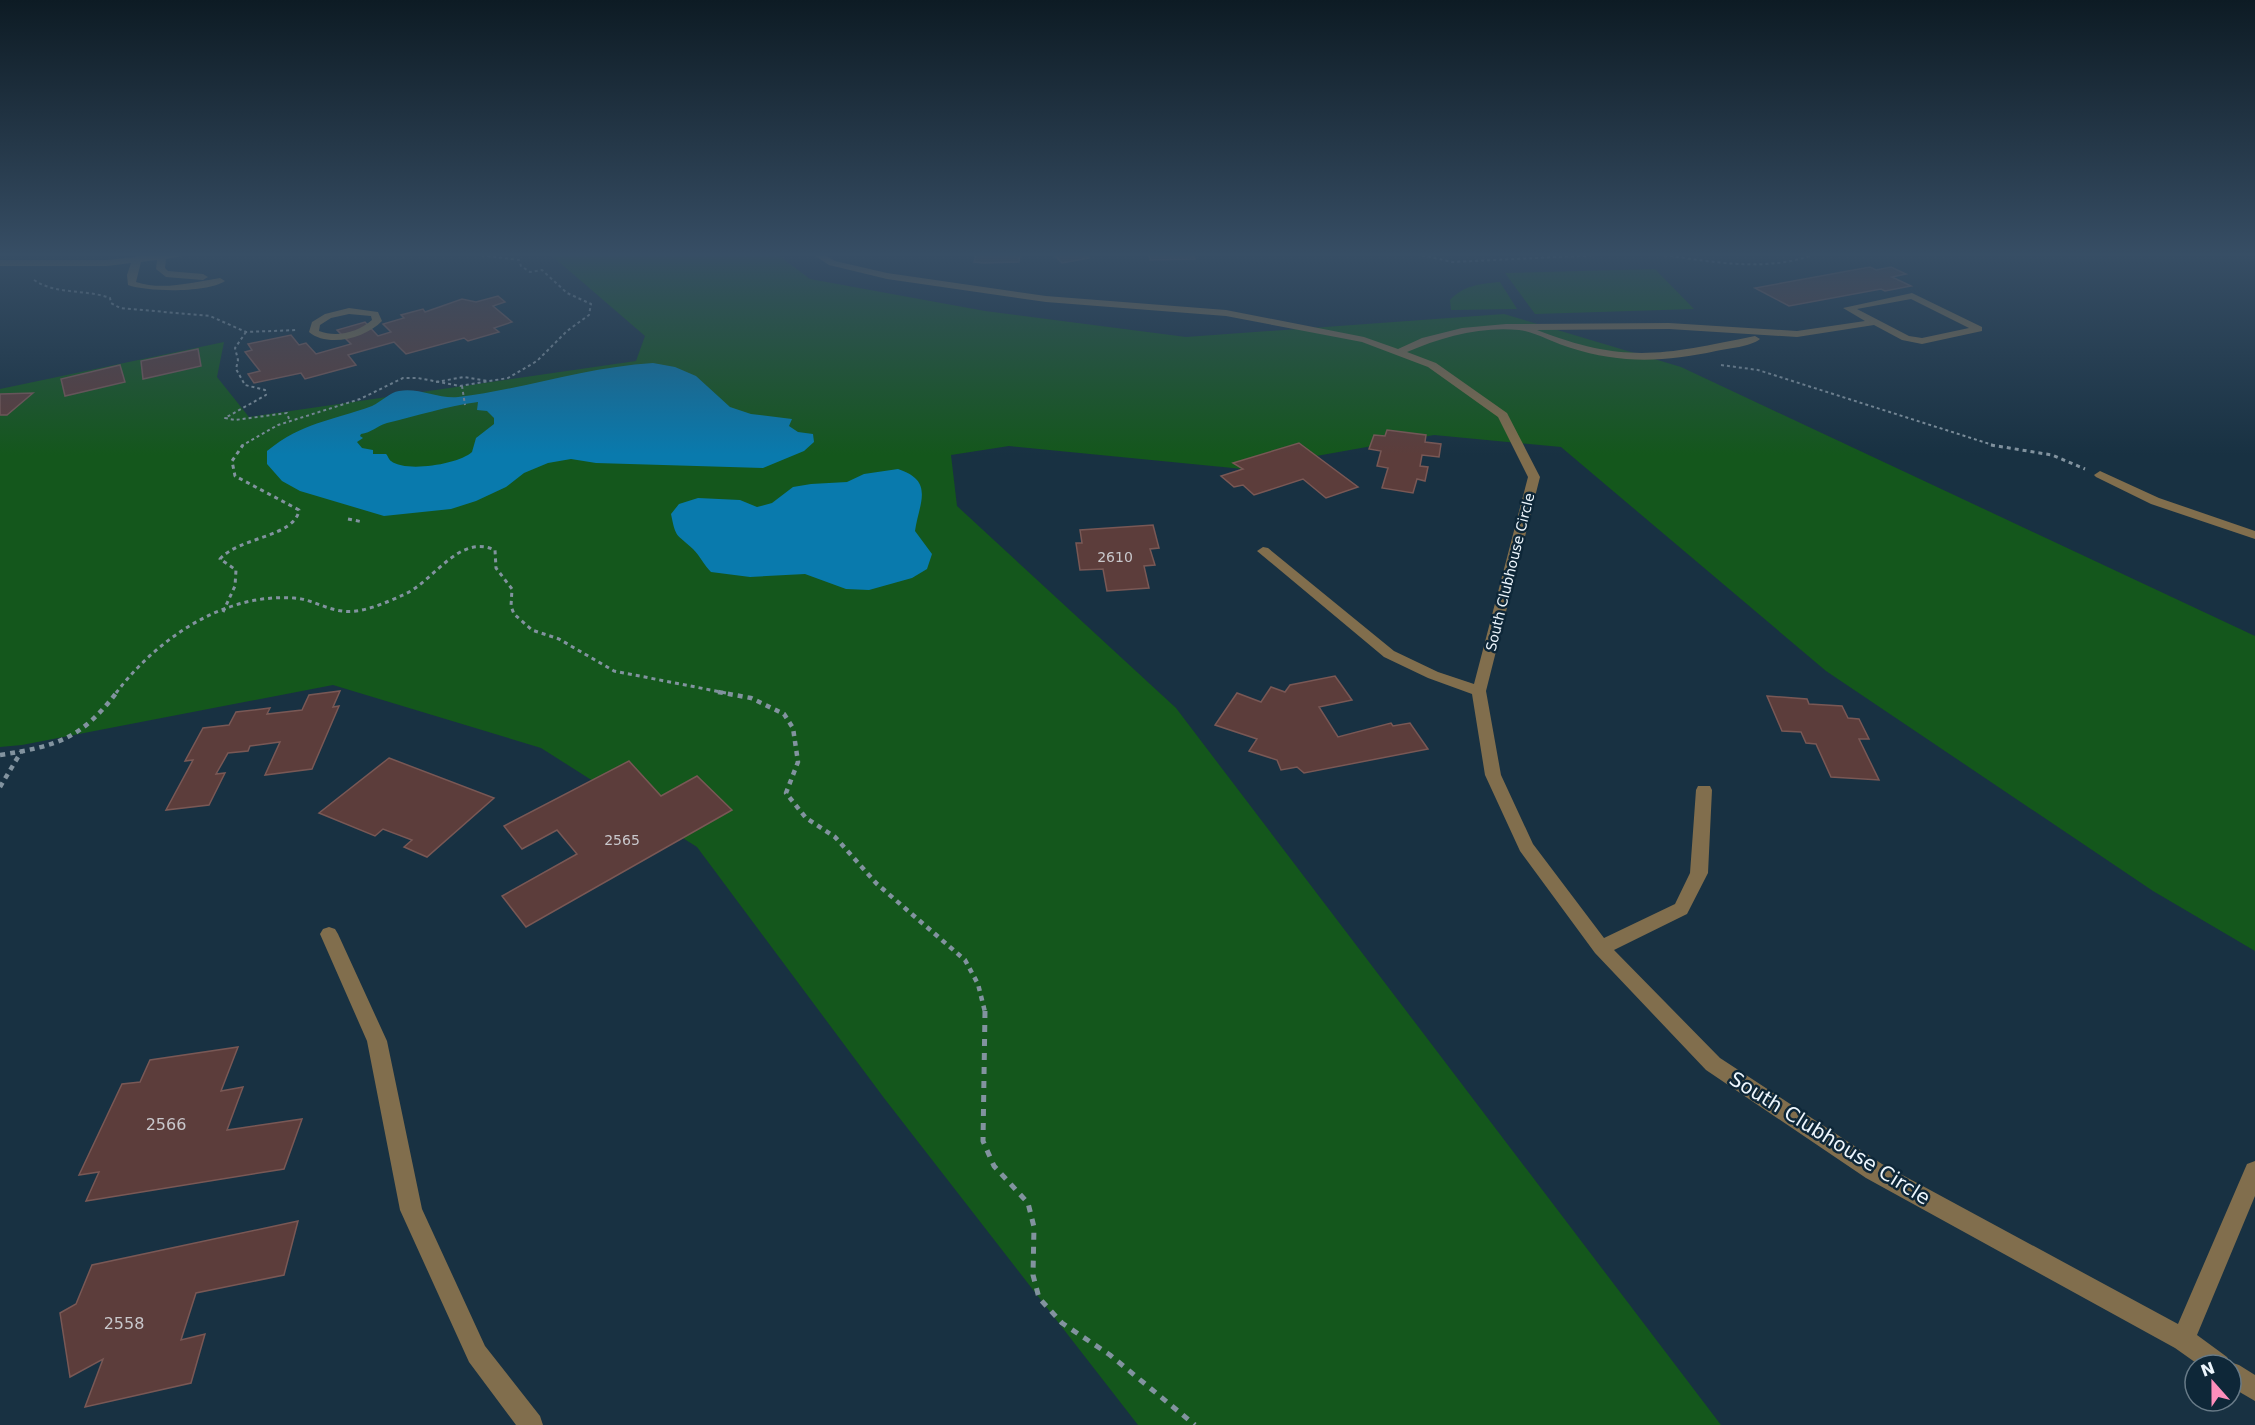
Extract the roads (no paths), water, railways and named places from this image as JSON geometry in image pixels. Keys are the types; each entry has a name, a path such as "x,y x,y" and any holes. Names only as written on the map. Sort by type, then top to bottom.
{"street":[{"path":"321,322 313,328 314,332 326,336 346,335 373,325 375,322"},
{"name":"South Clubhouse Circle","path":"1269,322 1364,340 1432,365 1503,415 1534,477 1479,691 1492,776 1526,847 1601,948 1713,1064 1874,1171 2201,1353"},
{"path":"1521,326 1567,346 1630,357 1674,356 1776,334 1827,330 1875,322 1906,338 1922,341 1979,329 1964,322"},
{"path":"1398,353 1426,340 1462,331 1521,326 1669,326 1776,334"},
{"path":"2100,475 2156,501 2255,535"},
{"path":"1263,551 1389,654 1433,675 1479,691"},
{"path":"1601,948 1681,909 1699,873 1704,790"},
{"path":"329,934 377,1041 411,1210 477,1354 531,1425"},
{"path":"2183,1341 2255,1171"}],"water":[{"path":"653,363 675,367 696,376 730,407 751,414 792,419 789,426 798,432 813,434 814,442 804,451 763,468 596,463 571,459 548,463 524,473 506,487 476,501 451,509 384,516 300,491 282,481 267,464 267,451 280,441 318,423 372,406 396,392 406,390 458,397 628,365","holes":["478,402 477,410 487,411 494,418 494,424 476,438 472,452 445,463 420,467 398,465 386,454 373,454 373,450 362,448 357,442 363,438 361,434 387,423"]},
{"path":"898,469 910,474 921,487 921,502 915,531 932,554 927,569 912,578 869,590 846,589 805,574 750,577 711,572 678,535 671,514 679,504 698,498 740,500 757,507 772,503 793,487 847,482 864,474"}]}
